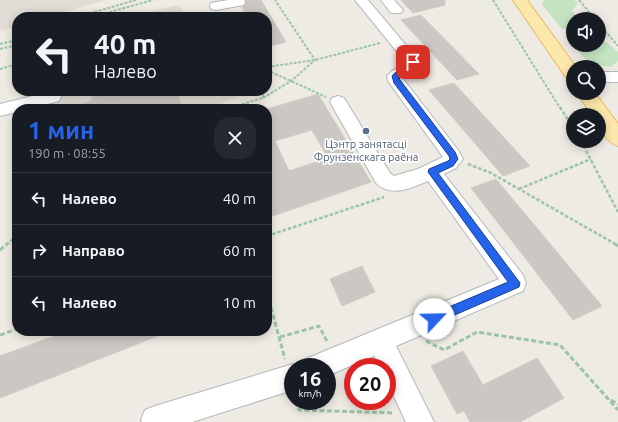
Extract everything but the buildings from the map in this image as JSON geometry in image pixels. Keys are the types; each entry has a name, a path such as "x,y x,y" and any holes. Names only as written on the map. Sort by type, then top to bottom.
{"main road":[{"path":"520,0 566,64"},
{"path":"591,100 618,139"}],"lane":[{"path":"338,102 383,178 388,182 394,184 432,172 450,163 454,159 396,81 395,76 413,66 413,62 361,0"},
{"path":"387,0 396,10"},
{"path":"216,8 239,2"},
{"path":"606,77 618,77"},
{"path":"24,104 53,97"},
{"path":"0,110 12,107"},
{"path":"336,359 515,283 432,172"},
{"path":"379,341 389,358 418,418"},
{"path":"154,421 284,387"}],"path":[{"path":"98,12 136,0"},
{"path":"110,12 153,0"},
{"path":"275,0 315,60"},
{"path":"493,0 566,117"},
{"path":"579,0 589,12"},
{"path":"606,32 618,46"},
{"path":"272,66 315,60 394,39"},
{"path":"0,44 12,41"},
{"path":"0,49 12,46"},
{"path":"272,93 291,82 315,60"},
{"path":"0,69 12,65"},
{"path":"272,72 338,102"},
{"path":"242,104 266,96"},
{"path":"585,148 618,212"},
{"path":"454,159 491,173 618,246"},
{"path":"519,189 591,159"},
{"path":"272,234 385,196"},
{"path":"612,200 618,200"},
{"path":"0,250 12,240"},
{"path":"272,310 285,358"},
{"path":"280,338 319,326 326,358"},
{"path":"0,335 12,331"},
{"path":"420,344 427,341 444,350 477,332 560,345 618,410"},
{"path":"610,400 618,404"},
{"path":"299,410 418,418"}],"shaded area":[{"path":"0,0 106,0 64,12 12,12 12,27 0,31"},
{"path":"179,5 183,12 148,12"},
{"path":"28,96 238,96 220,104 28,104"}],"green space":[{"path":"544,0 575,0 578,3 572,11 573,12 566,12 566,29 562,29 542,4"},
{"path":"606,42 618,52 618,61 611,67 606,66 606,60 588,60 579,52 606,52"}],"place":[{"name":"Цэнтр занятасці Фрунзенскага раёна","path":"366,131"}],"route":[{"path":"413,62 413,66 410,69 400,72 395,76 396,81 454,159 450,163 432,172 515,283 434,319"}]}
